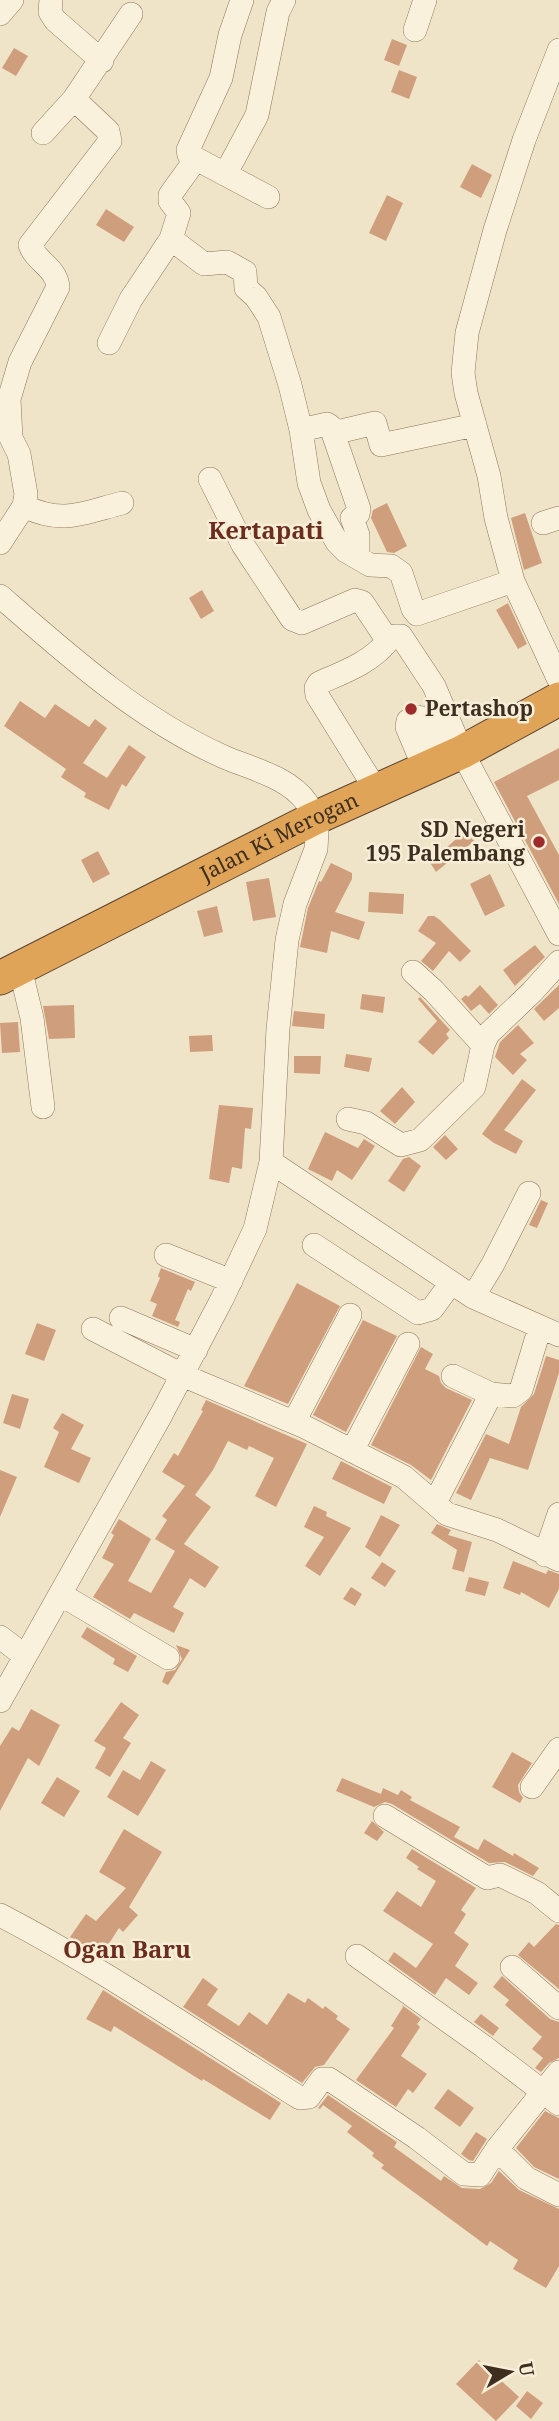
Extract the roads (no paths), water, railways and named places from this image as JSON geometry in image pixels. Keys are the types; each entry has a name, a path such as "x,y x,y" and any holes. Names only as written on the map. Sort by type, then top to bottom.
{"highway":[{"name":"Jalan Ki Merogan","path":"373,780 443,746 559,678"},
{"name":"Jalan Ki Merogan","path":"7,966 34,938 310,811 443,746 559,699"}],"street":[{"path":"0,13 12,0"},
{"path":"51,0 50,12 55,20 102,61"},
{"path":"242,0 230,35 221,78 189,142 189,155 268,197"},
{"path":"226,173 257,115 278,12 284,0"},
{"path":"415,30 425,0"},
{"path":"43,133 74,99 131,14"},
{"path":"559,50 524,140 495,230 467,333 463,373 513,581 559,678"},
{"path":"0,543 24,506 25,486 19,454 11,438 9,399 20,362 58,287 54,272 32,250 30,244 110,141 108,131 74,99"},
{"path":"110,343 131,299 171,239 179,213 171,203 170,195 196,159"},
{"path":"171,239 204,264 227,262 245,272 247,290 256,297 269,317 301,430 309,483 319,510 340,546 373,566 396,568 401,573 413,609 419,615 513,581"},
{"path":"333,433 375,423 381,445 475,425"},
{"path":"301,430 330,426 359,509 358,514 352,518 358,535 358,556"},
{"path":"210,479 243,545 292,619 302,623 355,600 362,602 388,641"},
{"path":"24,506 43,515 57,517 122,503"},
{"path":"0,596 77,663 126,701 189,741 286,783 301,794 317,831 316,849 295,904 287,940 278,1029 271,1162 256,1229 183,1375 1,1698"},
{"path":"373,780 317,695 316,688 319,683 363,663 395,636 401,636 433,686 443,746 559,934"},
{"path":"348,1119 366,1123 401,1144 420,1140 474,1087 488,1034 559,962"},
{"path":"7,966 32,1018 43,1107"},
{"path":"414,972 483,1045"},
{"path":"271,1162 473,1297 549,1331 522,1391 513,1396 491,1394 453,1376"},
{"path":"473,1297 529,1193"},
{"path":"314,1245 418,1313 432,1309 452,1283"},
{"path":"166,1255 231,1281"},
{"path":"295,1422 350,1315"},
{"path":"121,1318 196,1350"},
{"path":"93,1329 183,1375 295,1422 404,1477 447,1514 497,1530 552,1557 559,1514"},
{"path":"352,1451 408,1344"},
{"path":"439,1495 491,1394"},
{"path":"58,1597 168,1658"},
{"path":"0,1637 30,1647"},
{"path":"533,1787 559,1749"},
{"path":"384,1816 487,1878 500,1875 537,1893 559,1911"},
{"path":"0,1915 120,1982 182,2025 300,2098 309,2097 322,2079 329,2079 418,2138 464,2174 480,2175 497,2148 550,2098 559,2071"},
{"path":"357,1956 483,2046 550,2098"},
{"path":"512,1967 559,2008"},
{"path":"497,2148 526,2178 559,2195"}],"place":[{"name":"Pertashop","path":"411,709"},
{"name":"SD Negeri 195 Palembang","path":"539,842"}],"district":[{"name":"Kertapati","path":"266,531"},
{"name":"Ogan Baru","path":"127,1950"}]}
